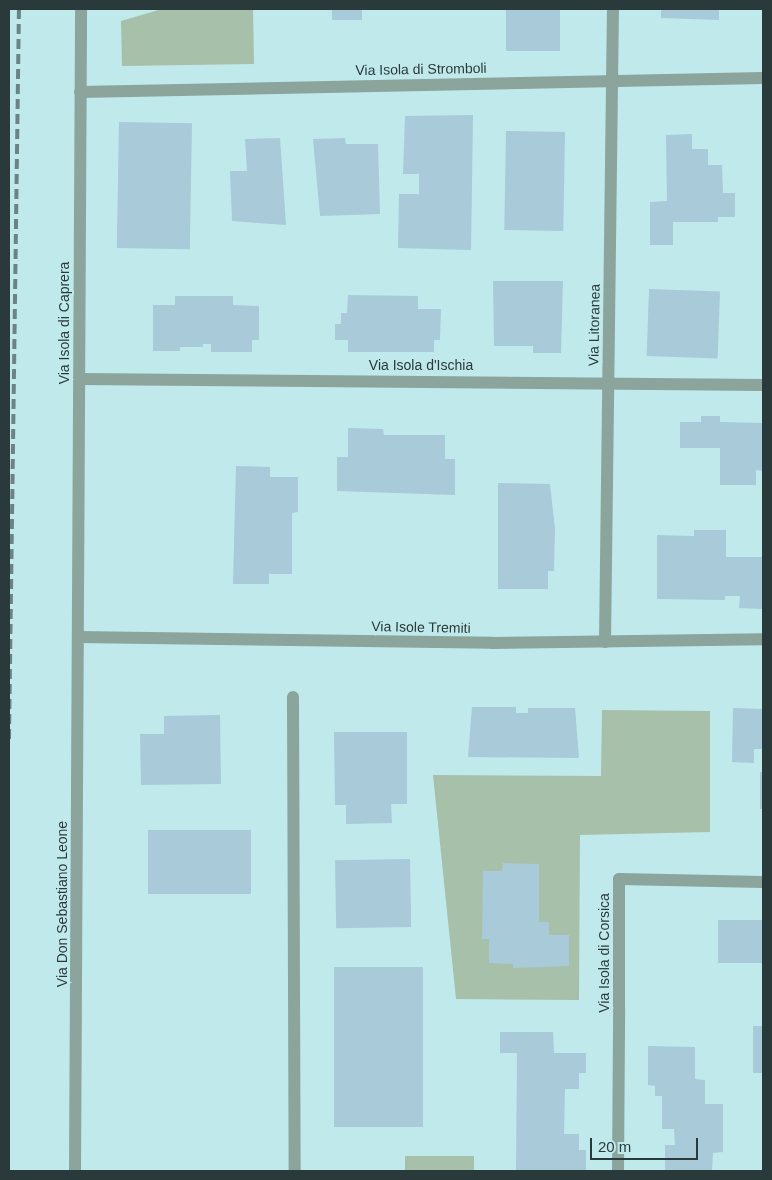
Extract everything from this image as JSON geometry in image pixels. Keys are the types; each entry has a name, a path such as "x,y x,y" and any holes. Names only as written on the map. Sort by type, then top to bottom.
{"street":[{"name":"Via Isola di Caprera","path":"78,638 81,9"},
{"name":"Via Litoranea","path":"604,642 613,9"},
{"name":"Via Isola di Stromboli","path":"80,92 763,78"},
{"name":"Via Isola d'Ischia","path":"79,378 763,385"},
{"name":"Via Isole Tremiti","path":"78,638 604,642 763,639"},
{"name":"Via Don Sebastiano Leone","path":"75,1171 78,638"},
{"path":"293,697 295,1171"},
{"name":"Via Isola di Corsica","path":"618,1171 619,879 763,882"}],"green space":[{"path":"162,9 253,9 254,64 122,66 121,21"},
{"path":"602,710 710,711 710,832 580,835 579,1000 456,999 433,775 601,776"},
{"path":"405,1156 474,1156 474,1171 405,1171"}],"building":[{"path":"332,9 362,9 362,20 332,20"},
{"path":"506,9 560,9 560,51 506,51"},
{"path":"661,9 719,9 719,20 661,18"},
{"path":"473,115 471,250 398,248 399,194 419,194 419,174 403,174 405,116"},
{"path":"119,122 192,123 190,249 117,248"},
{"path":"506,131 565,132 563,231 504,230"},
{"path":"692,134 692,149 708,149 708,165 722,165 723,193 735,193 735,217 718,217 718,222 673,222 673,245 650,245 650,202 667,201 666,135"},
{"path":"280,138 286,225 232,221 230,171 247,171 245,139"},
{"path":"345,138 346,144 378,144 380,214 320,216 313,139"},
{"path":"493,281 563,281 561,353 533,353 533,346 494,346"},
{"path":"649,289 720,291 718,358 647,356"},
{"path":"348,295 418,296 418,309 441,309 440,340 434,340 434,352 348,352 348,340 335,340 335,324 341,324 341,313 347,313"},
{"path":"175,296 233,296 233,305 259,306 259,340 252,340 252,352 211,352 211,344 203,344 203,347 180,347 180,351 153,351 153,305 175,305"},
{"path":"701,416 720,416 720,422 763,423 763,471 756,470 756,485 720,485 720,448 680,448 680,422 701,422"},
{"path":"348,428 383,429 384,435 445,435 445,459 455,459 455,495 337,491 337,457 348,457"},
{"path":"236,466 270,467 270,477 298,477 298,512 292,513 292,574 269,574 269,584 233,584"},
{"path":"498,483 550,484 555,529 554,571 548,571 548,589 498,589"},
{"path":"694,530 726,530 726,557 763,557 763,609 739,608 740,596 725,596 725,600 657,599 657,535 694,536"},
{"path":"472,707 516,707 516,713 528,713 528,708 575,708 579,758 468,757"},
{"path":"733,708 763,709 763,749 754,749 754,763 732,762"},
{"path":"220,715 221,784 141,785 140,734 164,734 164,716"},
{"path":"334,732 407,732 407,804 391,804 392,823 346,824 346,805 335,805"},
{"path":"760,772 763,772 763,809 760,809"},
{"path":"148,830 251,830 251,894 148,894"},
{"path":"410,859 411,927 336,928 335,860"},
{"path":"503,863 539,864 539,922 549,922 549,935 569,935 569,966 513,968 513,964 489,963 489,939 482,939 483,871 502,871"},
{"path":"718,920 763,920 763,963 718,963"},
{"path":"334,967 423,967 423,1127 334,1127"},
{"path":"753,1026 763,1026 763,1073 753,1073"},
{"path":"500,1032 553,1032 554,1053 586,1053 586,1073 579,1073 579,1089 565,1089 564,1134 579,1134 579,1150 586,1150 586,1170 516,1171 517,1053 500,1053"},
{"path":"648,1046 695,1047 695,1079 705,1080 705,1104 723,1104 723,1152 713,1153 712,1171 665,1171 665,1145 675,1145 674,1129 662,1129 662,1096 655,1096 655,1086 648,1085"}],"railway":[{"path":"9,739 19,9"}]}
